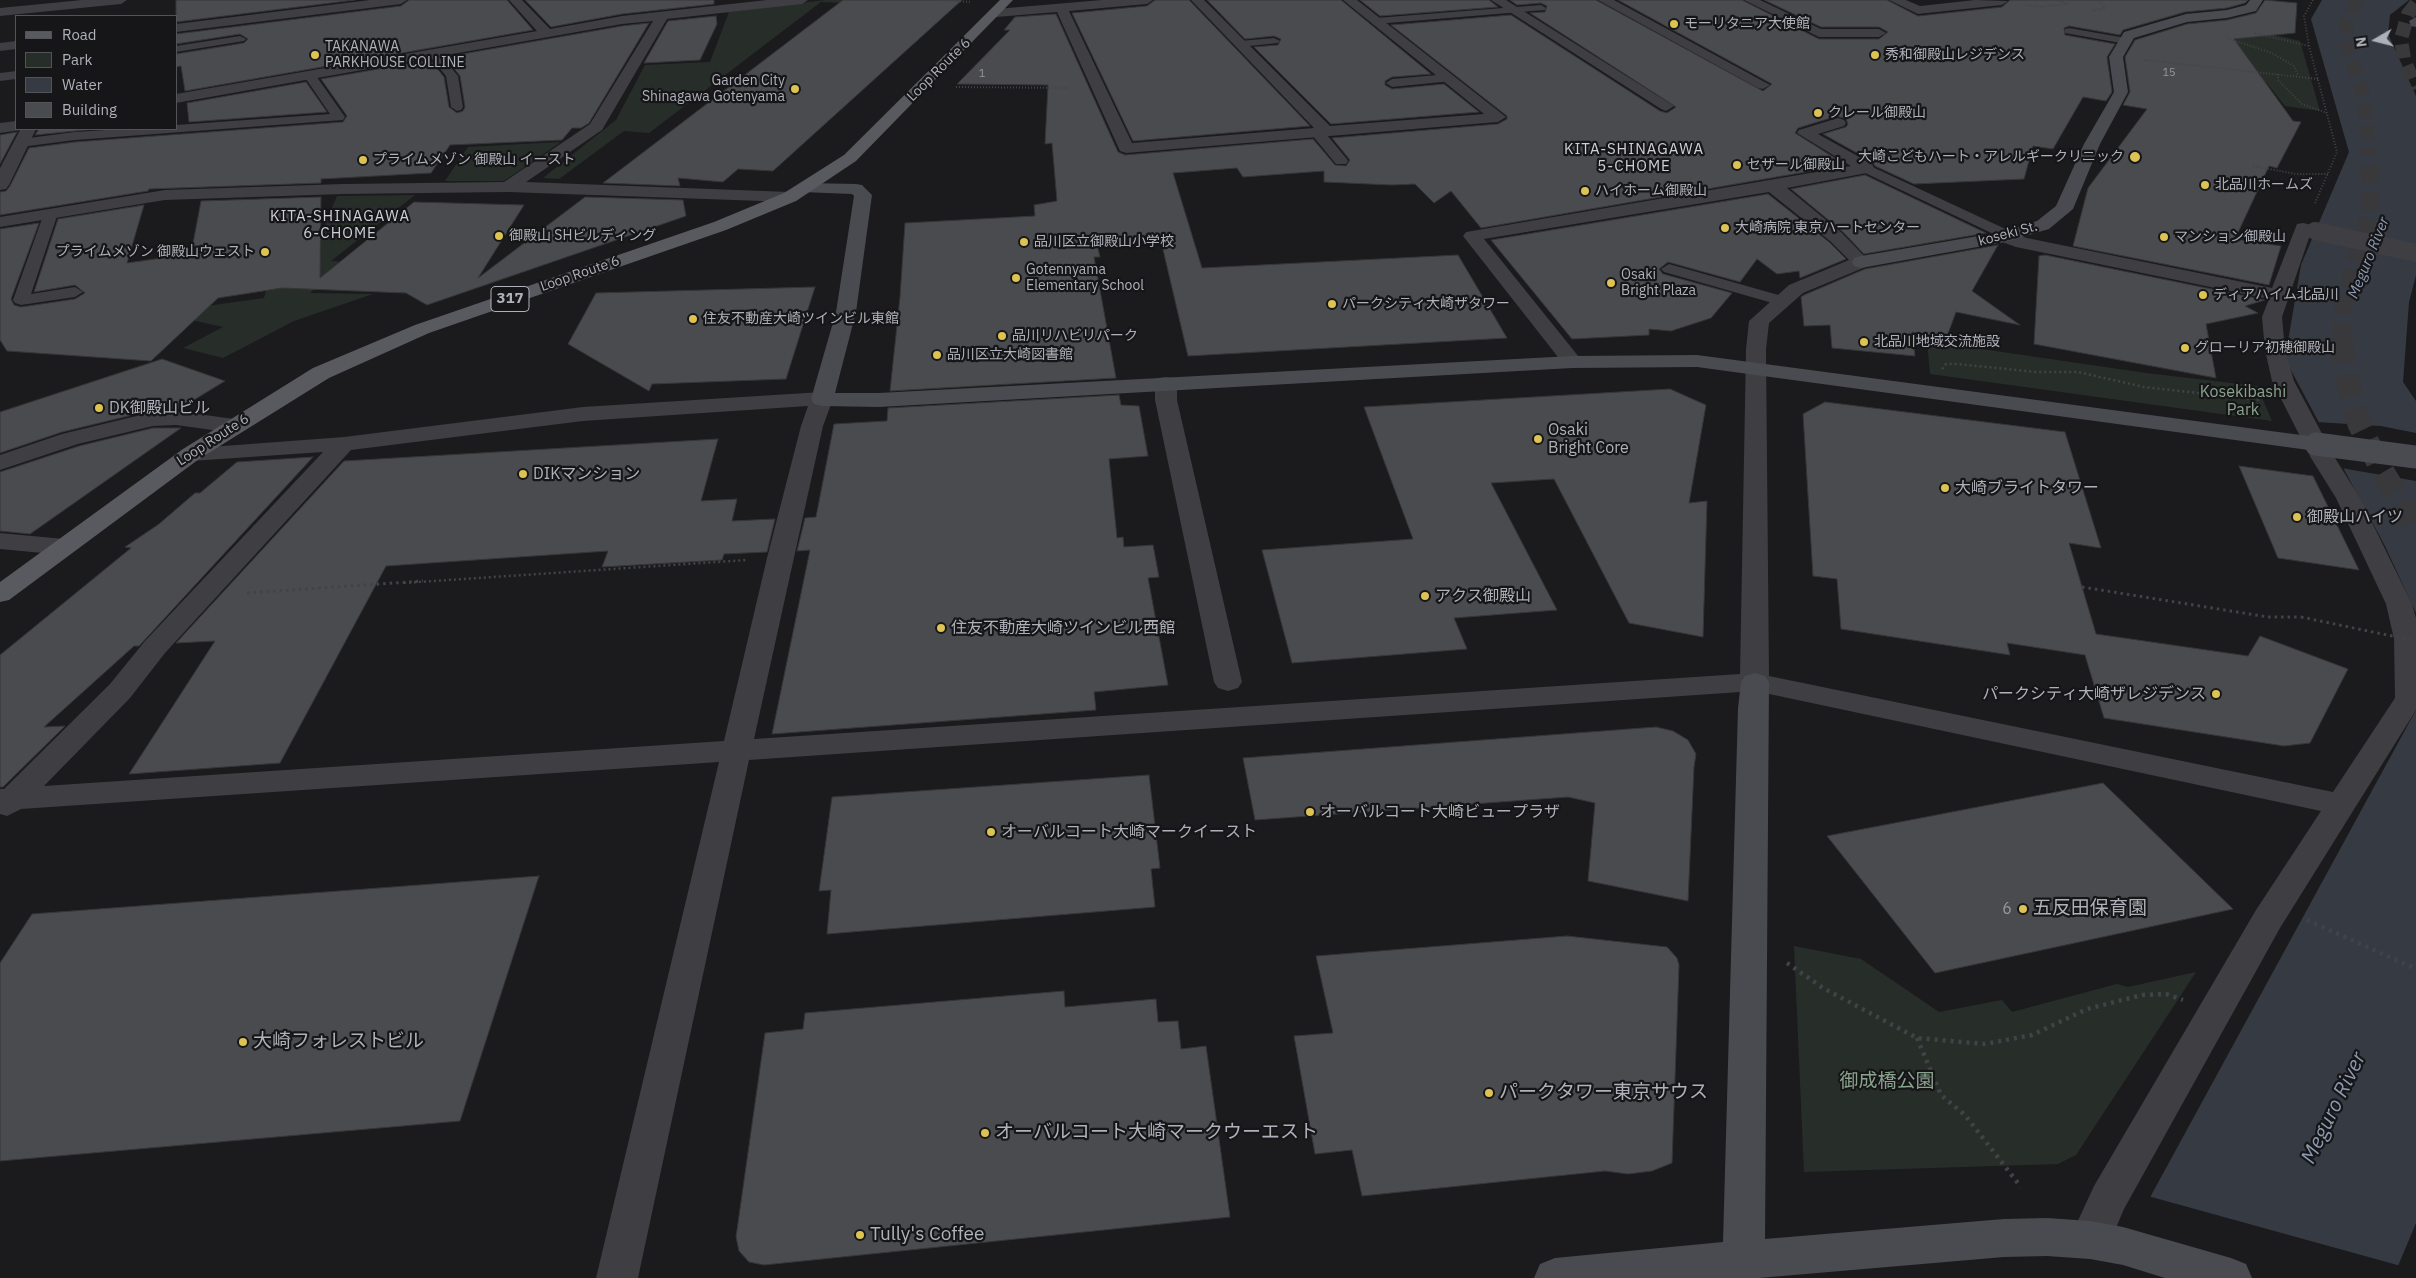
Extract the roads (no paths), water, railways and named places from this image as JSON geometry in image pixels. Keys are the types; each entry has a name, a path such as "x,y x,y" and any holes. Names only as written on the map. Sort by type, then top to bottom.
{"main road":[{"name":"Loop Route 6","path":"0,594 191,454 321,373 386,343 720,226 798,193 850,158 1001,6"}],"street":[{"path":"0,12 121,0"},
{"path":"246,20 276,0"},
{"path":"178,28 401,0"},
{"path":"515,0 547,34"},
{"path":"178,99 547,34 662,16 802,0"},
{"path":"1001,6 1061,7 1147,0"},
{"path":"1197,0 1322,132"},
{"path":"1061,7 1126,148 1498,117 1349,0"},
{"path":"1497,0 1666,106"},
{"path":"1604,0 1763,85"},
{"path":"1750,0 1819,33 1879,34"},
{"path":"1895,0 1918,10 2002,1 2000,0"},
{"path":"2126,41 2129,35 2160,24 2186,18 2227,14 2251,8 2257,0"},
{"path":"508,187 596,126 662,16"},
{"name":"koseki St.","path":"1861,262 2007,237 2043,225 2064,209 2092,144 2121,92 2116,57 2126,41"},
{"path":"0,47 15,45"},
{"path":"0,78 15,75"},
{"path":"1838,123 1805,133 1866,168"},
{"path":"0,128 15,126"},
{"path":"0,185 25,136"},
{"path":"1572,362 1472,236 1721,193 1773,186 1866,168"},
{"path":"1742,1269 1746,1197 1748,951 1755,682 1756,368 1759,321 1796,289 1861,262 1836,237 1773,186"},
{"path":"0,222 166,195 362,188 508,187 798,193 856,190 863,195 846,312 822,399 812,426 780,558 617,1278"},
{"path":"2107,1243 2108,1200 2258,936 2409,698 2408,639 2399,604 2348,498 2282,381 2274,350 2272,317 2309,230 2416,253"},
{"path":"2007,237 2023,243 2280,295"},
{"path":"191,454 344,444 583,414 822,399 879,400 1572,362 1697,362 1756,368 2416,457"},
{"path":"1166,383 1166,400 1228,682"},
{"path":"0,463 78,437 153,419 176,418 234,426"},
{"path":"4,804 120,691 155,647 344,444"},
{"path":"0,540 64,547"},
{"path":"4,804 736,751 1755,682 2340,804"},
{"path":"1555,1278 1742,1269 2004,1238 2047,1237 2107,1243 2231,1278"}],"lane":[{"path":"1376,22 1542,8"},
{"path":"2070,31 2126,41"},
{"path":"178,49 240,39"},
{"path":"1240,44 1274,41"},
{"path":"434,54 452,76 456,107"},
{"path":"178,129 339,117 310,76"},
{"path":"1392,83 1448,78"},
{"path":"25,136 75,136 158,130"},
{"path":"1322,132 1341,161"},
{"path":"1866,168 2007,237"},
{"path":"51,214 21,300 75,292"},
{"path":"1669,269 1783,301"}],"water":[{"name":"Meguro River","path":"2322,0 2409,0 2390,15 2388,34 2416,96 2416,275 2409,302 2403,382 2416,401 2416,613 2385,546 2285,359 2301,265 2349,152 2311,19"},
{"name":"Meguro River","path":"2416,710 2416,1223 2393,1278 2106,1278"}],"tunnel":[{"path":"2358,0 2347,20 2345,39 2363,95 2369,151"},
{"path":"2416,4 2408,14 2401,39 2404,59 2416,89"},
{"path":"2341,340 2343,309 2369,213 2371,190 2369,149"},
{"path":"2341,340 2347,381 2359,424 2379,465 2416,527"}],"place":[{"name":"モーリタニア大使館","path":"1674,24"},
{"name":"TAKANAWA PARKHOUSE COLLINE","path":"315,55"},
{"name":"秀和御殿山レジデンス","path":"1875,55"},
{"name":"Garden City Shinagawa Gotenyama","path":"795,89"},
{"name":"クレール御殿山","path":"1818,113"},
{"name":"大崎こどもハート・アレルギークリニック","path":"2135,157"},
{"name":"プライムメゾン 御殿山 イースト","path":"363,160"},
{"name":"セザール御殿山","path":"1737,165"},
{"name":"北品川ホームズ","path":"2205,185"},
{"name":"ハイホーム御殿山","path":"1585,191"},
{"name":"大崎病院 東京ハートセンター","path":"1725,228"},
{"name":"御殿山 SHビルディング","path":"499,236"},
{"name":"マンション御殿山","path":"2164,237"},
{"name":"品川区立御殿山小学校","path":"1024,242"},
{"name":"プライムメゾン 御殿山ウェスト","path":"265,252"},
{"name":"Gotennyama Elementary School","path":"1016,278"},
{"name":"Osaki Bright Plaza","path":"1611,283"},
{"name":"ディアハイム北品川","path":"2203,295"},
{"name":"パークシティ大崎ザタワー","path":"1332,304"},
{"name":"住友不動産大崎ツインビル東館","path":"693,319"},
{"name":"品川リハビリパーク","path":"1002,336"},
{"name":"北品川地域交流施設","path":"1864,342"},
{"name":"グローリア初穂御殿山","path":"2185,348"},
{"name":"品川区立大崎図書館","path":"937,355"},
{"name":"DK御殿山ビル","path":"99,408"},
{"name":"Osaki Bright Core","path":"1538,439"},
{"name":"DIKマンション","path":"523,474"},
{"name":"大崎ブライトタワー","path":"1945,488"},
{"name":"御殿山ハイツ","path":"2297,517"},
{"name":"アクス御殿山","path":"1425,596"},
{"name":"住友不動産大崎ツインビル西館","path":"941,628"},
{"name":"パークシティ大崎ザレジデンス","path":"2216,694"},
{"name":"オーバルコート大崎ビュープラザ","path":"1310,812"},
{"name":"オーバルコート大崎マークイースト","path":"991,832"},
{"name":"五反田保育園","path":"2023,909"},
{"name":"大崎フォレストビル","path":"243,1042"},
{"name":"パークタワー東京サウス","path":"1489,1093"},
{"name":"オーバルコート大崎マークウーエスト","path":"985,1133"},
{"name":"Tully's Coffee","path":"860,1235"}],"district":[{"name":"KITA-SHINAGAWA 5-CHOME","path":"1634,158"},
{"name":"KITA-SHINAGAWA 6-CHOME","path":"340,226"}],"park label":[{"name":"Kosekibashi Park","path":"2243,401"},
{"name":"御成橋公園","path":"1887,1082"}]}
